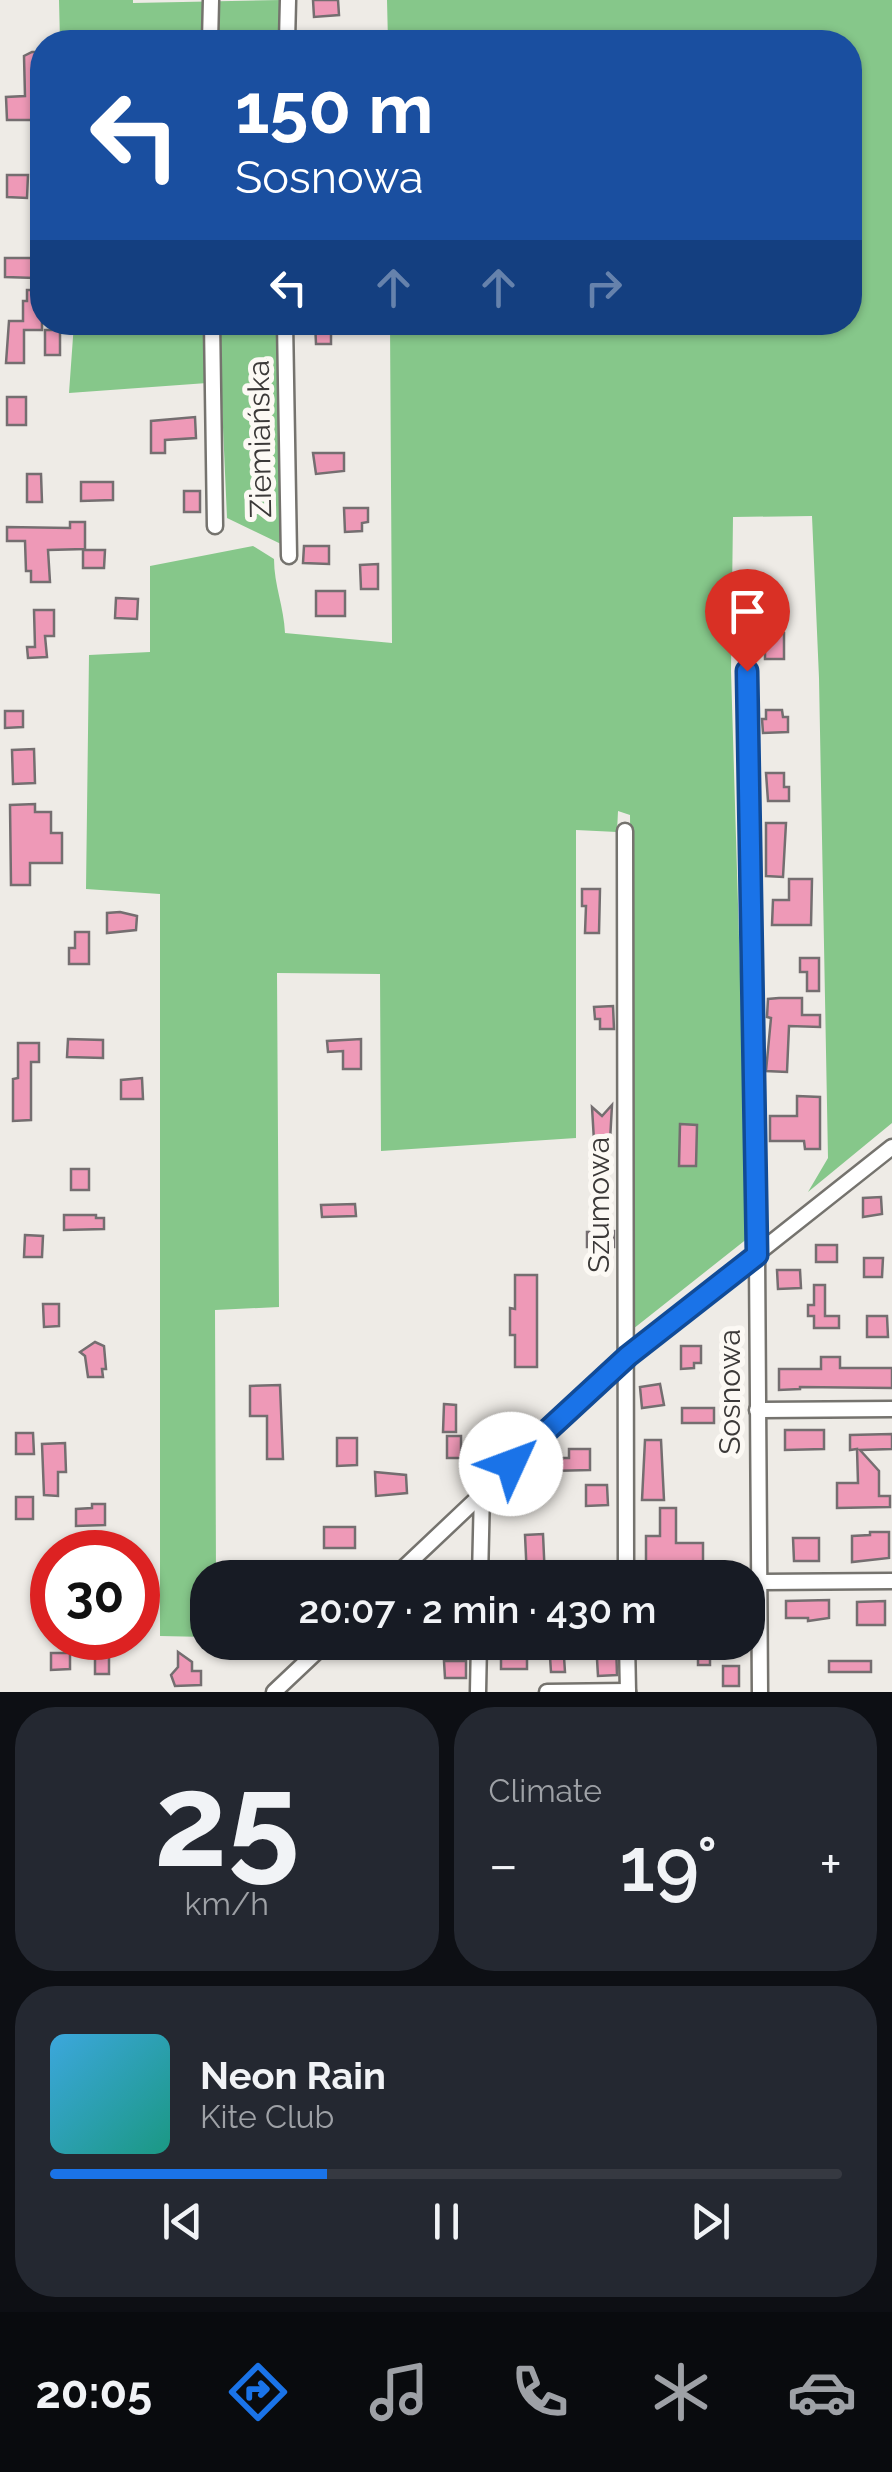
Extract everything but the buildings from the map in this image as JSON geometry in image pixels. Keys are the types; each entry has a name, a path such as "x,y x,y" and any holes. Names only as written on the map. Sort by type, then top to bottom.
{"street":[{"path":"210,30 211,0"},
{"path":"287,30 288,0"},
{"path":"212,335 215,526"},
{"name":"Ziemiańska","path":"285,335 289,556"},
{"name":"Sosnowa","path":"747,671 757,1255 753,1560"},
{"name":"Szumowa","path":"625,831 626,1560"},
{"path":"412,1560 628,1356 892,1147"},
{"path":"756,1410 892,1409"},
{"path":"480,1560 482,1490"},
{"path":"765,1582 892,1581"},
{"path":"274,1692 308,1660"},
{"path":"478,1692 479,1660"},
{"path":"547,1692 628,1692 628,1660"},
{"name":"Sosnowa","path":"758,1660 760,1692"}],"green space":[{"path":"59,0 281,0 281,30 60,30"},
{"path":"387,0 892,0 892,1123 808,1192 828,1158 812,516 733,517 731,671 748,1238 633,1329 630,815 618,811 617,832 576,830 576,1138 381,1151 380,974 277,973 279,1307 215,1310 216,1560 190,1560 190,1637 160,1636 160,894 86,889 89,655 150,652 150,566 253,546 274,559 285,633 392,643 390,335 862,335 862,30 388,30"},
{"path":"73,335 282,335 281,544 227,518 221,382 69,393"}],"route":[{"path":"511,1464 628,1356 757,1255 747,671"}]}
